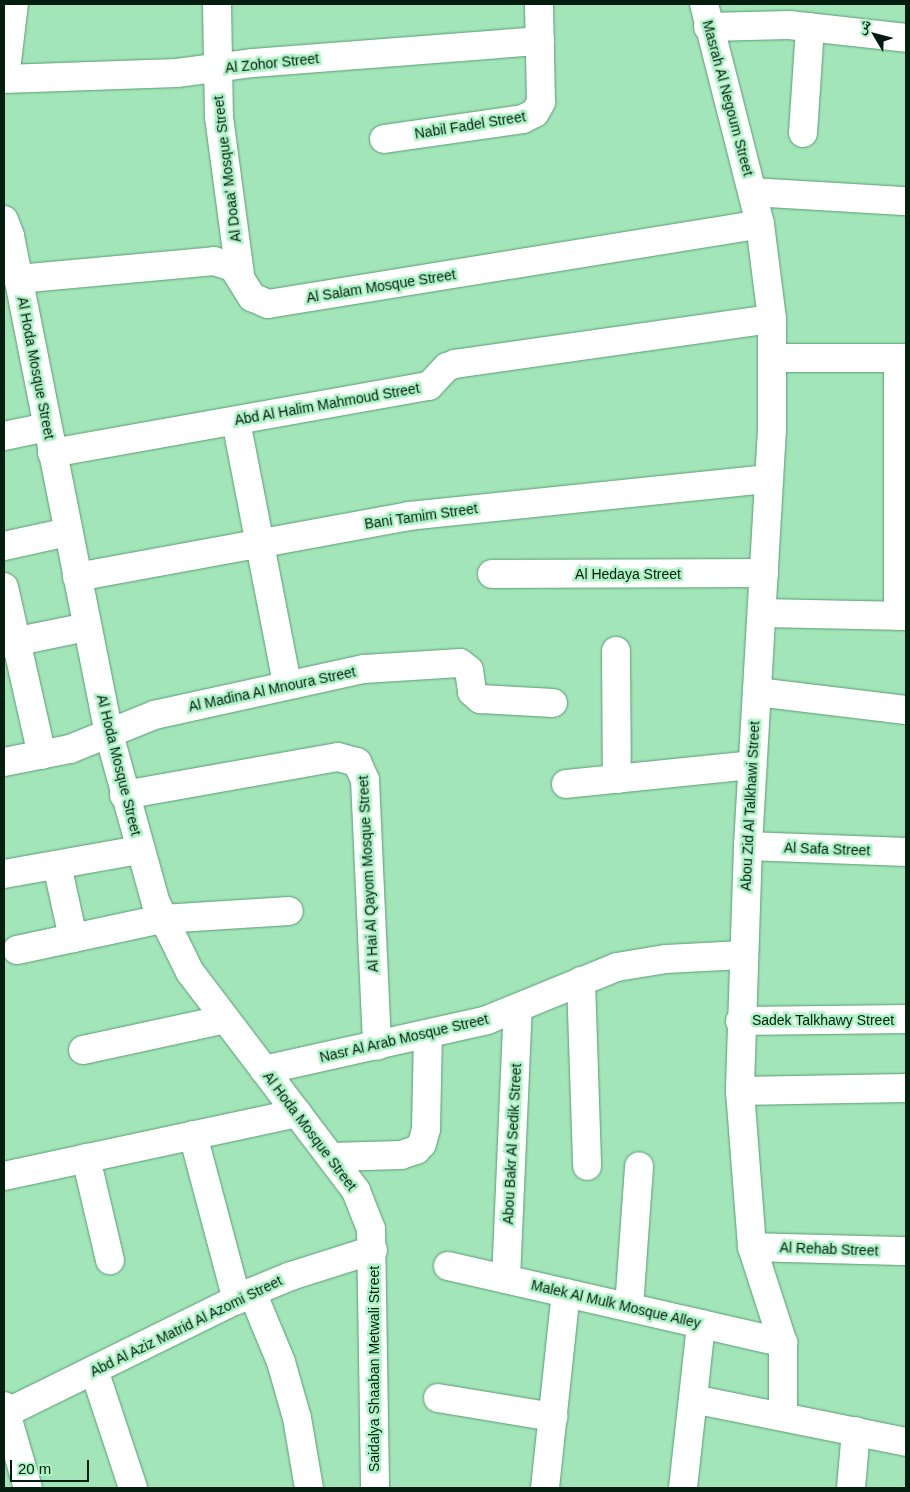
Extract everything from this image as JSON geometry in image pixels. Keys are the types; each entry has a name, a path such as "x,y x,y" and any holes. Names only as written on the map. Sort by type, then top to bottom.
{"street":[{"path":"4,78 14,4"},
{"name":"Al Doaa' Mosque Street","path":"217,4 216,69 223,161 240,274"},
{"name":"Nabil Fadel Street","path":"384,138 523,119 536,114 541,102 539,4"},
{"path":"706,15 749,24 906,38"},
{"name":"Masrah Al Negoum Street","path":"706,15 753,192"},
{"path":"803,134 810,28"},
{"name":"Al Zohor Street","path":"4,78 216,69 253,63 540,41"},
{"path":"753,192 906,201"},
{"name":"Abou Zid Al Talkhawi Street","path":"753,192 760,224 772,319 774,358 762,613 748,846 740,1021 740,1091 752,1247 784,1343 783,1415"},
{"name":"Al Hoda Mosque Street","path":"4,220 10,236 18,279 14,316 50,440 109,734 124,795 162,920 190,972 356,1191 365,1210 373,1250"},
{"name":"Al Salam Mosque Street","path":"240,274 252,296 268,304 760,224"},
{"path":"18,279 214,261 233,266 240,274"},
{"name":"Abd Al Halim Mahmoud Street","path":"4,436 50,440 236,421 429,386 447,367 455,364 772,319"},
{"path":"762,613 902,616 902,358 774,358"},
{"path":"236,421 287,684"},
{"name":"Bani Tamim Street","path":"77,577 418,514 769,479"},
{"path":"4,546 68,532"},
{"name":"Al Hedaya Street","path":"492,574 764,574"},
{"path":"4,587 10,642 42,755"},
{"path":"10,642 88,627"},
{"path":"616,651 617,779"},
{"name":"Al Madina Al Mnoura Street","path":"4,762 70,749 154,715 287,684 364,669 456,662 469,670 472,692 480,699 553,703"},
{"path":"757,692 906,710"},
{"name":"Al Hai Al Qayom Mosque Street","path":"124,795 338,757 357,762 365,780 377,1046"},
{"path":"566,784 752,765"},
{"name":"Al Safa Street","path":"748,846 906,852"},
{"path":"4,874 140,850"},
{"path":"57,865 73,938"},
{"path":"17,950 162,920 289,911"},
{"name":"Nasr Al Arab Mosque Street","path":"264,1070 428,1036 518,1009 582,981 642,962 743,955"},
{"path":"582,981 587,1166"},
{"name":"Abou Bakr Al Sedik Street","path":"506,1279 518,1009"},
{"path":"83,1050 226,1019"},
{"name":"Sadek Talkhawy Street","path":"740,1021 906,1020"},
{"path":"331,1157 401,1155 416,1150 422,1144 426,1129 428,1036"},
{"path":"740,1091 906,1088"},
{"path":"4,1176 297,1113"},
{"path":"193,1136 244,1296 281,1362 297,1418 310,1488"},
{"path":"86,1158 110,1260"},
{"path":"630,1307 639,1166"},
{"name":"Al Rehab Street","path":"752,1247 906,1251"},
{"name":"Abd Al Aziz Matrid Al Azomi Street","path":"4,1411 94,1370 244,1296 291,1276 373,1250"},
{"name":"Saidalya Shaaban Metwali Street","path":"373,1250 375,1488"},
{"name":"Malek Al Mulk Mosque Alley","path":"448,1266 784,1343"},
{"path":"545,1488 566,1293"},
{"path":"683,1488 701,1324"},
{"path":"94,1370 133,1488"},
{"path":"438,1398 553,1416"},
{"path":"693,1398 783,1415 906,1442"},
{"path":"4,1411 28,1488"},
{"path":"851,1488 856,1431"}]}
